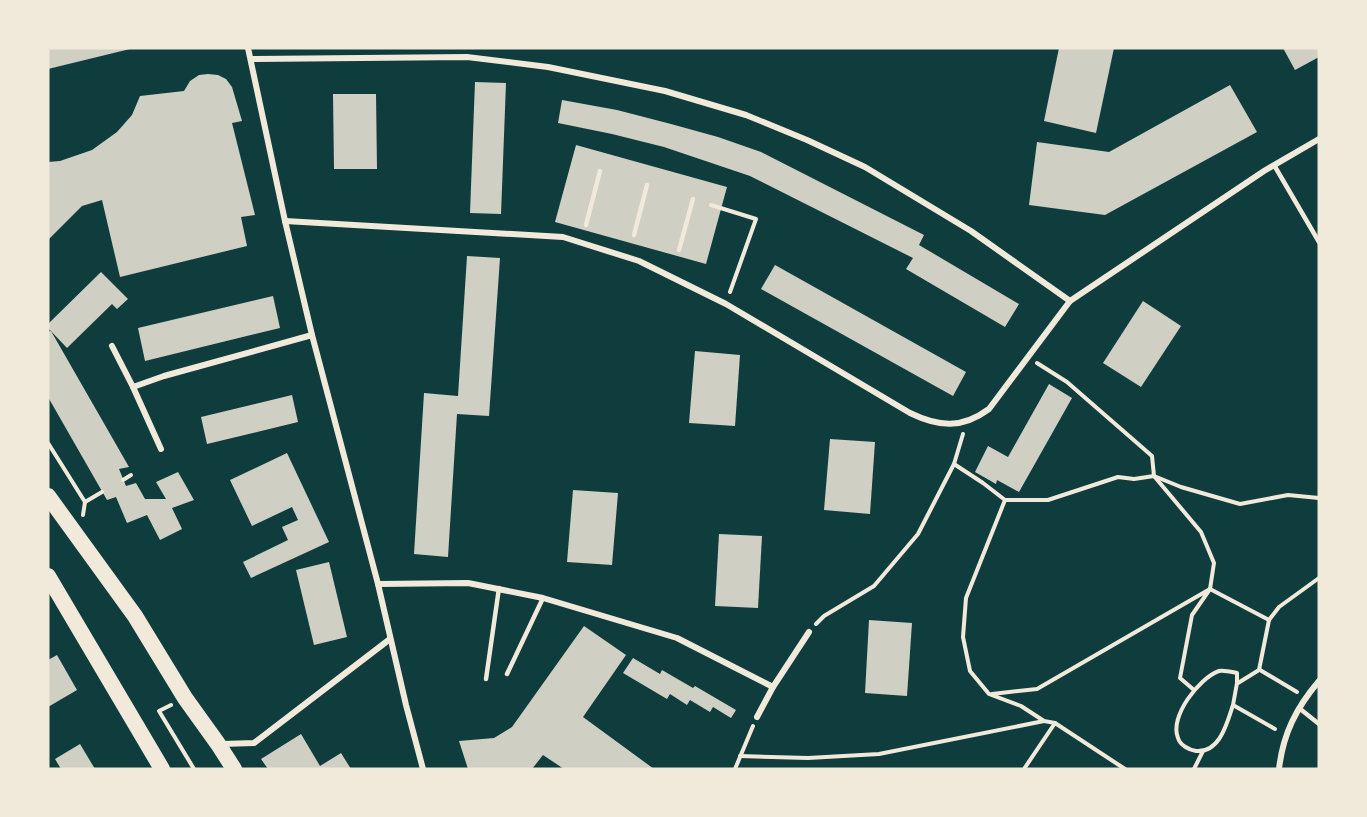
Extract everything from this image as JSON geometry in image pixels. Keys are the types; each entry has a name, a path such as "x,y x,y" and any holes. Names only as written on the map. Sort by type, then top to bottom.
{"highway":[{"path":"48,496 135,616 185,698 234,769"},
{"path":"48,576 162,769"}],"street":[{"path":"248,48 312,335 378,584 423,769"},
{"path":"251,59 467,57 548,67 665,91 746,115 865,167 971,231 1070,301"},
{"path":"285,221 563,237 639,261 726,304 918,417 942,425 966,421 989,409 1070,301 1274,165 1319,139"},
{"path":"133,387 164,376 312,335"},
{"path":"112,346 161,449"},
{"path":"378,584 468,583 543,598 677,638 773,687"},
{"path":"757,717 808,632"},
{"path":"218,744 254,743 390,639"},
{"path":"1279,769 1280,756 1291,721 1305,697 1319,681"}],"lane":[{"path":"1274,165 1319,242"},
{"path":"586,225 600,171"},
{"path":"634,235 647,185"},
{"path":"679,250 693,200"},
{"path":"486,679 499,588"},
{"path":"507,674 543,598"},
{"path":"1299,708 1319,724"}],"path":[{"path":"711,206 756,219 726,304"},
{"path":"1035,362 1067,382 1152,456 1154,476 1201,532 1214,563 1210,589 1192,615 1180,678 1194,690"},
{"path":"808,632 824,616 874,586 918,534 954,464 966,421"},
{"path":"48,442 85,502 79,539"},
{"path":"954,464 1005,500 1048,500 1118,477 1134,479 1154,476 1240,504 1288,495 1319,498"},
{"path":"123,480 131,475"},
{"path":"85,502 102,492"},
{"path":"1005,500 966,598 963,637 970,671 989,694 1021,705 1044,721"},
{"path":"1237,683 1259,670 1269,620 1279,607 1319,578"},
{"path":"1210,589 1269,620"},
{"path":"989,694 1037,689 1210,589"},
{"path":"1259,670 1305,697"},
{"path":"1194,769 1203,751 1216,743 1225,729 1233,705 1237,673 1220,671 1204,679 1194,690 1178,717 1176,730 1178,740 1190,750 1203,751"},
{"path":"185,698 159,711 194,769"},
{"path":"1233,705 1286,735"},
{"path":"735,769 757,717"},
{"path":"740,756 808,758 879,754 1044,721 1055,723 1125,769"},
{"path":"1024,769 1055,723"}],"building":[{"path":"48,48 129,48 130,49 48,69"},
{"path":"1059,48 1114,48 1096,133 1044,121"},
{"path":"1283,48 1319,48 1319,57 1295,70"},
{"path":"208,74 226,79 232,87 242,121 232,123 255,215 241,217 247,246 120,277 102,200 82,206 48,240 48,162 60,161 92,150 117,132 132,115 140,96 184,91 190,81 199,75"},
{"path":"475,82 506,83 501,214 470,213"},
{"path":"1230,85 1257,132 1105,215 1029,205 1037,142 1109,152"},
{"path":"333,94 376,94 377,169 334,169"},
{"path":"562,100 617,110 671,124 761,152 924,235 919,245 1019,304 1005,327 906,269 913,258 750,176 664,147 558,123"},
{"path":"576,145 727,187 706,264 555,222"},
{"path":"467,256 500,258 489,416 457,414 448,557 414,554 424,393 458,396"},
{"path":"775,265 966,372 953,396 761,289"},
{"path":"101,272 128,299 117,309 112,304 67,348 48,328 48,324"},
{"path":"273,296 280,328 145,361 138,328"},
{"path":"1143,301 1181,326 1141,387 1103,363"},
{"path":"51,331 129,467 119,469 126,486 136,483 145,499 166,499 156,482 178,472 194,500 172,508 182,529 160,540 147,515 127,523 116,497 107,500 48,397 48,332"},
{"path":"695,351 740,355 735,426 689,423"},
{"path":"1049,384 1072,398 1019,492 997,480 996,484 975,472 988,446 1008,457"},
{"path":"292,395 298,422 207,444 201,417"},
{"path":"830,439 875,442 870,514 824,510"},
{"path":"287,453 329,542 251,578 243,562 288,540 282,527 298,520 292,507 252,526 230,480"},
{"path":"573,490 618,493 612,565 567,562"},
{"path":"719,534 762,536 758,608 715,606"},
{"path":"329,562 347,637 314,645 296,570"},
{"path":"869,620 912,623 907,696 865,693"},
{"path":"584,626 626,655 583,717 654,769 564,769 543,755 532,769 468,769 459,741 494,738 512,727"},
{"path":"57,655 77,690 48,707 48,660"},
{"path":"633,658 660,674 662,670 693,688 695,686 736,710 731,718 713,707 710,712 690,700 687,705 670,694 667,699 623,673"},
{"path":"301,734 320,766 341,753 351,769 268,769 261,759"},
{"path":"80,744 95,769 61,769 55,759"}]}
